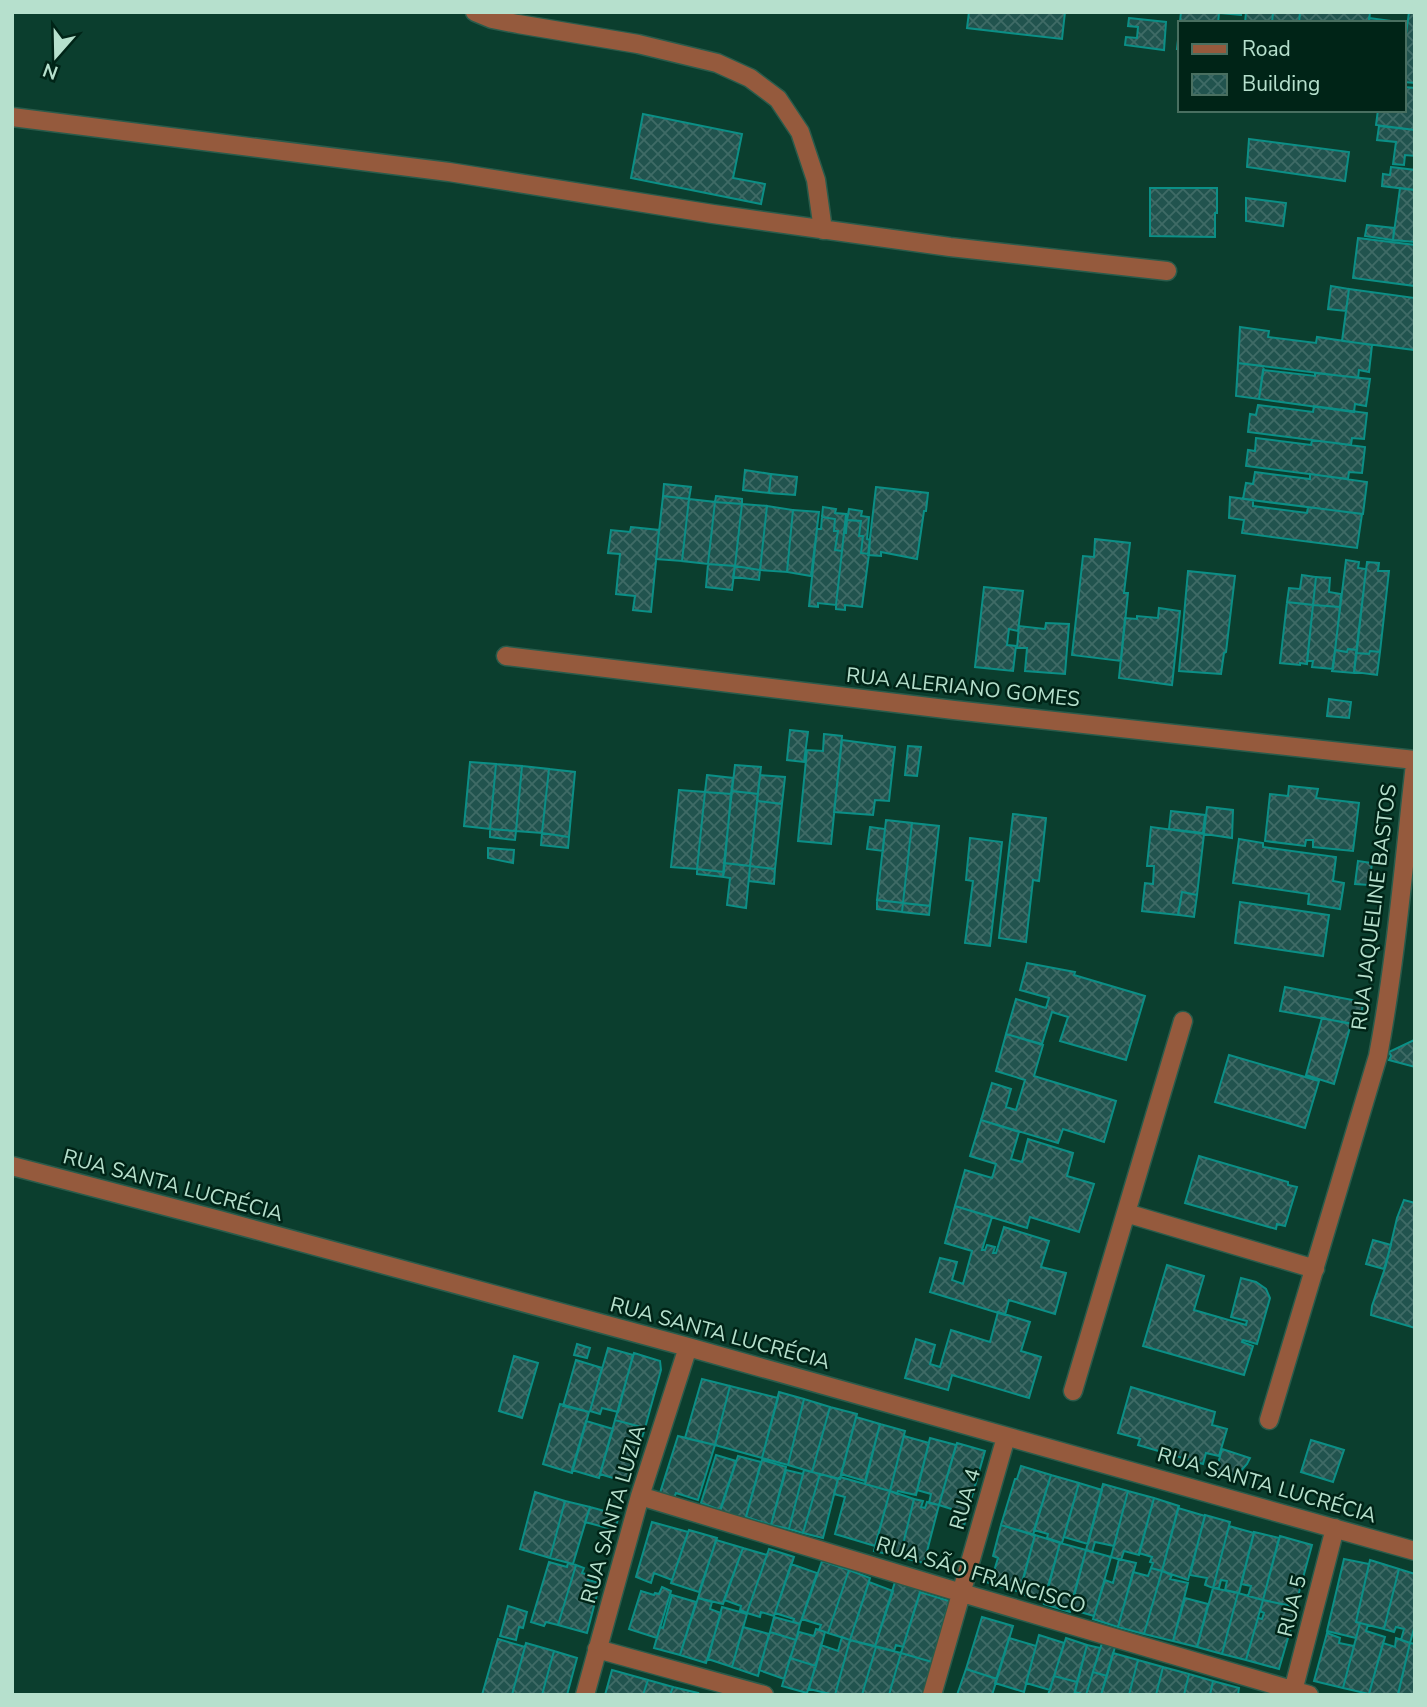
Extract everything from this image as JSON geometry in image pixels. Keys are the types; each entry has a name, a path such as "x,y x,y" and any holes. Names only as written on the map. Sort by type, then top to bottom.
{"street":[{"path":"475,12 492,19 651,47 716,63 750,78 778,99 800,132 816,180 824,230"},
{"path":"12,117 449,172 713,214 950,247 1167,271"},
{"name":"RUA ALERIANO GOMES","path":"506,656 1415,762"},
{"name":"RUA JAQUELINE BASTOS","path":"1269,1420 1378,1056 1399,908 1415,762"},
{"path":"1073,1391 1183,1021"},
{"name":"RUA SANTA LUCRÉCIA","path":"12,1166 688,1347 1415,1550"},
{"path":"1126,1213 1315,1269"},
{"name":"RUA SANTA LUZIA","path":"585,1695 640,1496 688,1347"},
{"name":"RUA 4","path":"932,1695 1006,1437"},
{"name":"RUA SÃO FRANCISCO","path":"640,1496 1298,1693"},
{"name":"RUA 5","path":"1298,1693 1335,1528"},
{"path":"597,1649 764,1695"}],"building":[{"path":"969,12 1065,12 1062,39 967,28"},
{"path":"1181,12 1241,12 1241,15 1219,13 1218,21 1180,21"},
{"path":"1246,12 1273,12 1272,21 1245,21"},
{"path":"1273,12 1300,12 1299,21 1272,21"},
{"path":"1300,12 1370,12 1369,21 1299,21"},
{"path":"1409,12 1415,12 1415,83 1406,82"},
{"path":"1129,18 1166,22 1164,50 1125,45 1126,37 1137,38 1138,27 1128,26"},
{"path":"1369,18 1392,21 1369,21"},
{"path":"1406,87 1415,88 1415,130 1376,125 1378,112 1406,112"},
{"path":"643,114 742,134 733,178 765,184 761,204 631,178"},
{"path":"1379,126 1415,130 1415,156 1405,155 1404,165 1393,164 1396,142 1377,140"},
{"path":"1249,139 1349,152 1345,181 1247,167"},
{"path":"1391,167 1415,170 1415,190 1382,186 1383,174 1390,175"},
{"path":"1150,188 1217,188 1215,237 1150,236"},
{"path":"1400,188 1415,190 1415,242 1393,240"},
{"path":"1246,198 1286,203 1283,226 1246,221"},
{"path":"1367,225 1394,228 1393,240 1365,236"},
{"path":"1358,238 1415,245 1415,286 1353,278"},
{"path":"1331,286 1349,289 1346,311 1328,309"},
{"path":"1349,289 1415,298 1415,350 1342,341"},
{"path":"1240,327 1269,331 1268,337 1316,343 1317,337 1372,345 1369,372 1359,370 1358,378 1238,363"},
{"path":"1238,363 1264,366 1259,399 1236,396"},
{"path":"1263,370 1370,379 1366,406 1355,404 1354,412 1259,399"},
{"path":"1258,405 1313,412 1314,406 1367,413 1364,439 1352,438 1351,445 1248,432 1250,414 1256,415"},
{"path":"1256,438 1311,445 1312,440 1365,447 1362,473 1349,472 1348,479 1246,466 1248,450 1255,451"},
{"path":"745,470 771,474 769,493 743,490"},
{"path":"1255,472 1310,479 1310,474 1367,482 1363,514 1243,499 1246,483 1253,484"},
{"path":"771,474 797,477 795,495 769,493"},
{"path":"664,484 691,487 689,499 663,496"},
{"path":"876,487 928,493 917,559 881,552 881,556 868,555"},
{"path":"663,496 689,499 682,561 656,559"},
{"path":"716,496 742,499 742,504 715,502"},
{"path":"1230,497 1253,500 1253,506 1307,513 1308,507 1362,514 1357,548 1242,533 1244,520 1229,518"},
{"path":"689,499 715,502 708,564 682,561"},
{"path":"715,502 742,504 735,566 708,564"},
{"path":"742,504 767,506 760,570 735,566"},
{"path":"767,506 793,510 787,572 760,570"},
{"path":"823,507 836,509 835,513 846,514 842,551 835,550 838,531 834,531 835,519 822,517"},
{"path":"849,509 862,511 861,516 869,517 869,554 861,553 861,521 847,520"},
{"path":"793,510 819,512 811,576 787,572"},
{"path":"822,517 835,519 834,531 838,531 835,550 842,551 836,605 818,603 818,607 809,606 817,529 821,529"},
{"path":"847,520 861,521 861,553 869,554 862,607 845,605 845,610 836,609 836,605"},
{"path":"631,527 659,530 651,612 633,610 635,596 616,594 620,554 608,553 611,530 630,532"},
{"path":"1095,539 1130,543 1124,593 1128,593 1121,661 1072,655 1083,556 1094,557"},
{"path":"1346,560 1359,562 1358,568 1366,569 1357,650 1348,649 1347,652 1335,650"},
{"path":"1367,562 1379,563 1378,571 1389,571 1380,652 1370,651 1369,654 1356,653"},
{"path":"708,564 735,566 732,590 706,587"},
{"path":"735,566 760,570 759,580 733,577"},
{"path":"1188,571 1235,576 1221,674 1179,671"},
{"path":"1302,575 1316,577 1313,605 1287,602 1289,588 1300,589"},
{"path":"1316,577 1330,578 1329,592 1341,594 1340,607 1313,605"},
{"path":"984,587 1023,591 1018,631 1009,629 1007,645 1016,646 1013,671 975,667"},
{"path":"1287,602 1313,605 1307,664 1280,663"},
{"path":"1313,605 1340,607 1333,669 1312,667 1313,661 1307,661"},
{"path":"1159,608 1180,611 1172,685 1119,678 1125,618 1158,618"},
{"path":"1046,623 1069,624 1065,674 1025,671 1027,648 1017,648 1019,626 1045,629"},
{"path":"1348,649 1357,650 1354,673 1332,671 1335,650 1347,652"},
{"path":"1370,651 1380,652 1377,675 1354,672 1356,653 1369,654"},
{"path":"1329,699 1351,702 1349,718 1327,716"},
{"path":"790,730 808,732 804,762 787,760"},
{"path":"824,734 842,736 831,844 798,841 807,750 823,751"},
{"path":"842,740 895,747 889,801 875,800 873,815 834,812"},
{"path":"908,746 921,747 917,776 905,775"},
{"path":"470,762 496,764 490,829 464,826"},
{"path":"496,764 522,766 516,831 490,829"},
{"path":"735,765 761,767 758,794 732,791"},
{"path":"522,766 549,769 542,833 516,831"},
{"path":"549,769 575,772 569,837 542,833"},
{"path":"707,775 733,778 731,794 705,792"},
{"path":"760,775 785,777 782,804 757,801"},
{"path":"1289,786 1318,789 1316,798 1359,803 1353,851 1313,847 1313,840 1306,840 1305,846 1265,841 1270,794 1288,796"},
{"path":"679,790 705,792 697,869 671,867"},
{"path":"732,791 758,794 750,866 724,863"},
{"path":"705,792 731,794 724,872 697,869"},
{"path":"757,801 782,804 775,869 750,866"},
{"path":"1207,807 1233,810 1232,838 1204,834"},
{"path":"1171,811 1205,815 1203,833 1169,829"},
{"path":"1013,814 1046,818 1039,881 1033,880 1026,942 999,938"},
{"path":"886,820 912,823 903,903 877,900"},
{"path":"912,823 939,826 930,906 903,903"},
{"path":"870,827 885,829 883,851 867,849"},
{"path":"1151,827 1204,834 1197,895 1182,892 1178,915 1142,911 1145,883 1153,884 1154,866 1147,866"},
{"path":"490,829 516,831 515,840 490,837"},
{"path":"542,833 569,837 568,848 541,845"},
{"path":"970,838 1002,842 990,946 965,943 973,881 966,880"},
{"path":"1239,839 1263,843 1263,847 1336,857 1333,881 1344,883 1340,909 1308,904 1309,894 1233,883"},
{"path":"488,848 514,850 513,863 488,858"},
{"path":"1358,861 1372,863 1369,885 1355,884"},
{"path":"724,863 750,866 746,908 727,905 730,878 723,877"},
{"path":"750,866 775,869 774,884 749,881"},
{"path":"697,869 724,872 723,877 697,874"},
{"path":"1182,892 1197,895 1194,917 1178,915"},
{"path":"877,900 903,903 902,912 877,909"},
{"path":"1240,902 1329,915 1323,956 1235,943"},
{"path":"903,903 930,906 929,915 902,912"},
{"path":"1027,963 1075,972 1074,975 1145,996 1126,1060 1060,1041 1068,1017 1052,1012 1042,1044 1006,1034 1016,999 1046,1008 1049,998 1020,990"},
{"path":"1285,987 1363,1002 1360,1025 1280,1011"},
{"path":"1322,1018 1351,1024 1334,1084 1306,1075"},
{"path":"1006,1034 1043,1045 1034,1076 1116,1101 1104,1142 1063,1129 1058,1143 981,1120 992,1083 1011,1089 1006,1107 1016,1110 1025,1080 996,1071"},
{"path":"1414,1040 1415,1067 1389,1060 1389,1052"},
{"path":"1229,1055 1319,1081 1305,1128 1215,1102"},
{"path":"981,1120 1019,1132 1011,1159 1022,1162 1028,1139 1073,1153 1067,1176 1094,1184 1079,1232 1030,1217 1027,1228 955,1206 965,1170 992,1178 996,1164 970,1156"},
{"path":"1199,1156 1297,1187 1285,1226 1277,1224 1276,1229 1185,1203"},
{"path":"1404,1200 1415,1203 1415,1328 1371,1315"},
{"path":"955,1206 992,1217 982,1250 985,1250 987,1245 995,1247 993,1253 996,1253 1004,1227 1049,1241 1041,1267 1066,1273 1055,1314 1009,1300 1005,1315 930,1292 940,1258 957,1262 952,1280 963,1284 972,1251 945,1243"},
{"path":"1373,1240 1391,1245 1384,1269 1366,1264"},
{"path":"1167,1265 1204,1276 1194,1310 1246,1325 1247,1321 1231,1317 1241,1278 1256,1282 1266,1289 1270,1298 1257,1344 1243,1340 1242,1342 1253,1346 1244,1375 1143,1346"},
{"path":"998,1312 1030,1322 1021,1351 1041,1357 1029,1398 952,1375 948,1390 905,1378 916,1339 935,1345 930,1364 940,1367 951,1330 990,1342"},
{"path":"577,1344 590,1348 587,1358 574,1355"},
{"path":"608,1348 633,1355 618,1412 602,1408 600,1414 590,1411"},
{"path":"634,1353 660,1361 661,1370 645,1428 615,1420"},
{"path":"514,1356 538,1363 522,1418 499,1411"},
{"path":"576,1360 602,1368 589,1412 563,1406"},
{"path":"702,1379 730,1386 715,1445 685,1438"},
{"path":"730,1386 778,1398 762,1458 715,1445"},
{"path":"1131,1387 1215,1412 1212,1425 1227,1429 1219,1456 1206,1453 1203,1464 1138,1445 1140,1439 1118,1433"},
{"path":"779,1392 804,1399 788,1465 762,1458"},
{"path":"804,1399 830,1407 812,1472 788,1465"},
{"path":"560,1404 589,1412 572,1473 543,1464"},
{"path":"830,1407 857,1414 840,1479 812,1472"},
{"path":"856,1417 880,1424 865,1481 841,1474"},
{"path":"615,1420 645,1428 626,1482 600,1474"},
{"path":"586,1421 613,1429 599,1478 572,1470"},
{"path":"880,1424 905,1431 890,1491 865,1484"},
{"path":"678,1436 715,1445 698,1500 676,1493 674,1498 660,1493"},
{"path":"904,1436 929,1443 916,1495 890,1491"},
{"path":"930,1438 956,1445 939,1505 929,1503 931,1494 917,1490"},
{"path":"1311,1440 1344,1450 1333,1482 1301,1472"},
{"path":"957,1443 985,1451 967,1514 939,1505"},
{"path":"1222,1449 1250,1458 1238,1474 1230,1476 1216,1471"},
{"path":"716,1455 736,1461 720,1510 701,1503"},
{"path":"738,1456 761,1462 745,1520 720,1512"},
{"path":"762,1460 786,1467 771,1525 746,1517"},
{"path":"1021,1466 1051,1475 1033,1535 1001,1525"},
{"path":"786,1470 803,1474 789,1529 771,1525"},
{"path":"804,1470 820,1474 803,1533 789,1529"},
{"path":"820,1474 838,1479 823,1538 803,1533"},
{"path":"1051,1475 1079,1483 1062,1543 1047,1538 1048,1534 1034,1530"},
{"path":"840,1477 890,1491 875,1546 835,1534 845,1497 834,1494"},
{"path":"1079,1483 1102,1490 1088,1544 1064,1537"},
{"path":"1103,1484 1128,1491 1114,1546 1095,1542 1092,1552 1086,1550"},
{"path":"890,1491 914,1499 900,1557 874,1551"},
{"path":"1128,1491 1154,1498 1139,1555 1124,1551 1121,1560 1111,1557"},
{"path":"535,1492 565,1501 550,1558 520,1549"},
{"path":"1154,1498 1179,1506 1162,1571 1151,1568 1152,1557 1139,1553"},
{"path":"914,1499 923,1501 921,1507 925,1508 927,1502 939,1505 924,1563 900,1557"},
{"path":"565,1501 590,1507 573,1564 550,1558"},
{"path":"590,1507 619,1515 615,1530 585,1522"},
{"path":"1178,1508 1205,1516 1188,1580 1162,1571"},
{"path":"958,1511 967,1514 964,1526 954,1523"},
{"path":"1205,1515 1230,1522 1213,1588 1205,1585 1207,1578 1190,1575"},
{"path":"652,1522 688,1532 672,1580 654,1573 651,1583 636,1577"},
{"path":"1001,1525 1035,1535 1020,1592 986,1582 989,1570 994,1571 998,1558 993,1556"},
{"path":"1229,1526 1254,1533 1239,1593 1225,1590 1227,1581 1221,1580 1219,1588 1213,1588"},
{"path":"689,1530 717,1538 699,1592 671,1583"},
{"path":"1254,1532 1279,1538 1263,1600 1248,1596 1251,1586 1241,1584"},
{"path":"1035,1535 1060,1543 1044,1601 1019,1593"},
{"path":"1280,1536 1312,1545 1295,1607 1263,1600"},
{"path":"716,1540 743,1548 723,1604 698,1598"},
{"path":"1060,1543 1086,1550 1070,1612 1044,1604"},
{"path":"743,1548 767,1555 747,1613 740,1610 741,1606 724,1600"},
{"path":"769,1549 794,1557 774,1616 761,1612 760,1617 747,1613"},
{"path":"1086,1550 1111,1557 1094,1616 1070,1609"},
{"path":"1119,1559 1136,1563 1118,1627 1093,1619 1105,1580 1113,1583"},
{"path":"1344,1559 1369,1564 1356,1622 1360,1623 1356,1638 1327,1631"},
{"path":"1370,1560 1399,1569 1384,1629 1356,1622"},
{"path":"822,1561 849,1570 828,1633 819,1630 821,1625 802,1619"},
{"path":"549,1562 567,1567 568,1563 576,1565 558,1625 546,1622 544,1626 531,1622"},
{"path":"791,1564 817,1573 800,1624 793,1622 794,1619 775,1613"},
{"path":"576,1565 584,1568 582,1573 589,1575 588,1580 600,1583 587,1633 558,1625"},
{"path":"1151,1568 1162,1571 1144,1634 1118,1627 1133,1572 1148,1576"},
{"path":"1399,1569 1415,1574 1415,1625 1410,1643 1401,1640 1404,1629 1396,1627 1394,1632 1384,1629"},
{"path":"849,1570 870,1578 850,1640 828,1633"},
{"path":"1162,1571 1172,1575 1170,1579 1188,1583 1173,1641 1144,1634"},
{"path":"869,1582 893,1591 875,1646 850,1640"},
{"path":"895,1582 921,1590 903,1647 896,1645 894,1651 875,1646"},
{"path":"662,1587 671,1591 657,1638 629,1629 641,1591 654,1595 659,1594"},
{"path":"1213,1588 1238,1593 1222,1654 1197,1647"},
{"path":"920,1592 949,1601 932,1662 901,1653"},
{"path":"1238,1593 1263,1600 1246,1660 1222,1654"},
{"path":"672,1595 696,1602 680,1655 654,1648"},
{"path":"698,1598 712,1602 710,1609 721,1613 706,1663 680,1655"},
{"path":"1185,1598 1208,1604 1197,1647 1173,1641"},
{"path":"1263,1600 1297,1607 1279,1669 1246,1660 1258,1618 1262,1619 1264,1613 1260,1611"},
{"path":"508,1606 527,1612 523,1628 519,1627 516,1640 500,1636"},
{"path":"722,1607 747,1614 732,1667 708,1659"},
{"path":"774,1617 800,1624 796,1640 770,1632"},
{"path":"982,1617 1013,1626 997,1679 966,1669"},
{"path":"1360,1623 1368,1625 1366,1631 1385,1637 1369,1694 1343,1688"},
{"path":"743,1627 769,1634 758,1676 732,1667"},
{"path":"816,1629 825,1632 816,1666 790,1658 799,1632 814,1636"},
{"path":"770,1632 796,1640 784,1679 759,1670"},
{"path":"1327,1633 1340,1638 1339,1643 1354,1646 1343,1688 1314,1681"},
{"path":"1039,1635 1064,1643 1050,1690 1026,1683"},
{"path":"842,1637 850,1640 835,1695 809,1689 821,1645 838,1651"},
{"path":"1009,1638 1036,1646 1024,1692 995,1683"},
{"path":"1066,1638 1087,1645 1077,1682 1054,1676"},
{"path":"1396,1638 1410,1643 1398,1695 1369,1694 1383,1643 1395,1647"},
{"path":"498,1639 525,1647 512,1695 482,1695"},
{"path":"850,1640 876,1647 862,1695 835,1695"},
{"path":"526,1643 554,1651 542,1695 512,1695"},
{"path":"1102,1643 1115,1647 1107,1676 1093,1672"},
{"path":"1410,1643 1415,1644 1415,1695 1400,1695 1398,1694"},
{"path":"1087,1645 1100,1648 1085,1695 1075,1692"},
{"path":"876,1647 901,1653 889,1695 862,1695"},
{"path":"554,1651 577,1658 567,1695 542,1695"},
{"path":"901,1653 932,1662 923,1695 889,1695"},
{"path":"1113,1653 1138,1660 1129,1695 1101,1695"},
{"path":"790,1658 816,1666 807,1693 782,1686"},
{"path":"1138,1660 1163,1667 1156,1695 1129,1695"},
{"path":"1163,1667 1189,1674 1184,1695 1156,1695"},
{"path":"966,1669 997,1679 992,1695 957,1695"},
{"path":"612,1670 648,1680 643,1695 605,1695"},
{"path":"1093,1672 1107,1676 1101,1695 1086,1695"},
{"path":"1189,1674 1213,1681 1210,1695 1184,1695"},
{"path":"1054,1676 1077,1682 1074,1695 1048,1695"},
{"path":"648,1680 673,1687 670,1695 643,1695"},
{"path":"1213,1681 1239,1688 1238,1695 1210,1695"},
{"path":"673,1687 698,1693 670,1695"}]}
